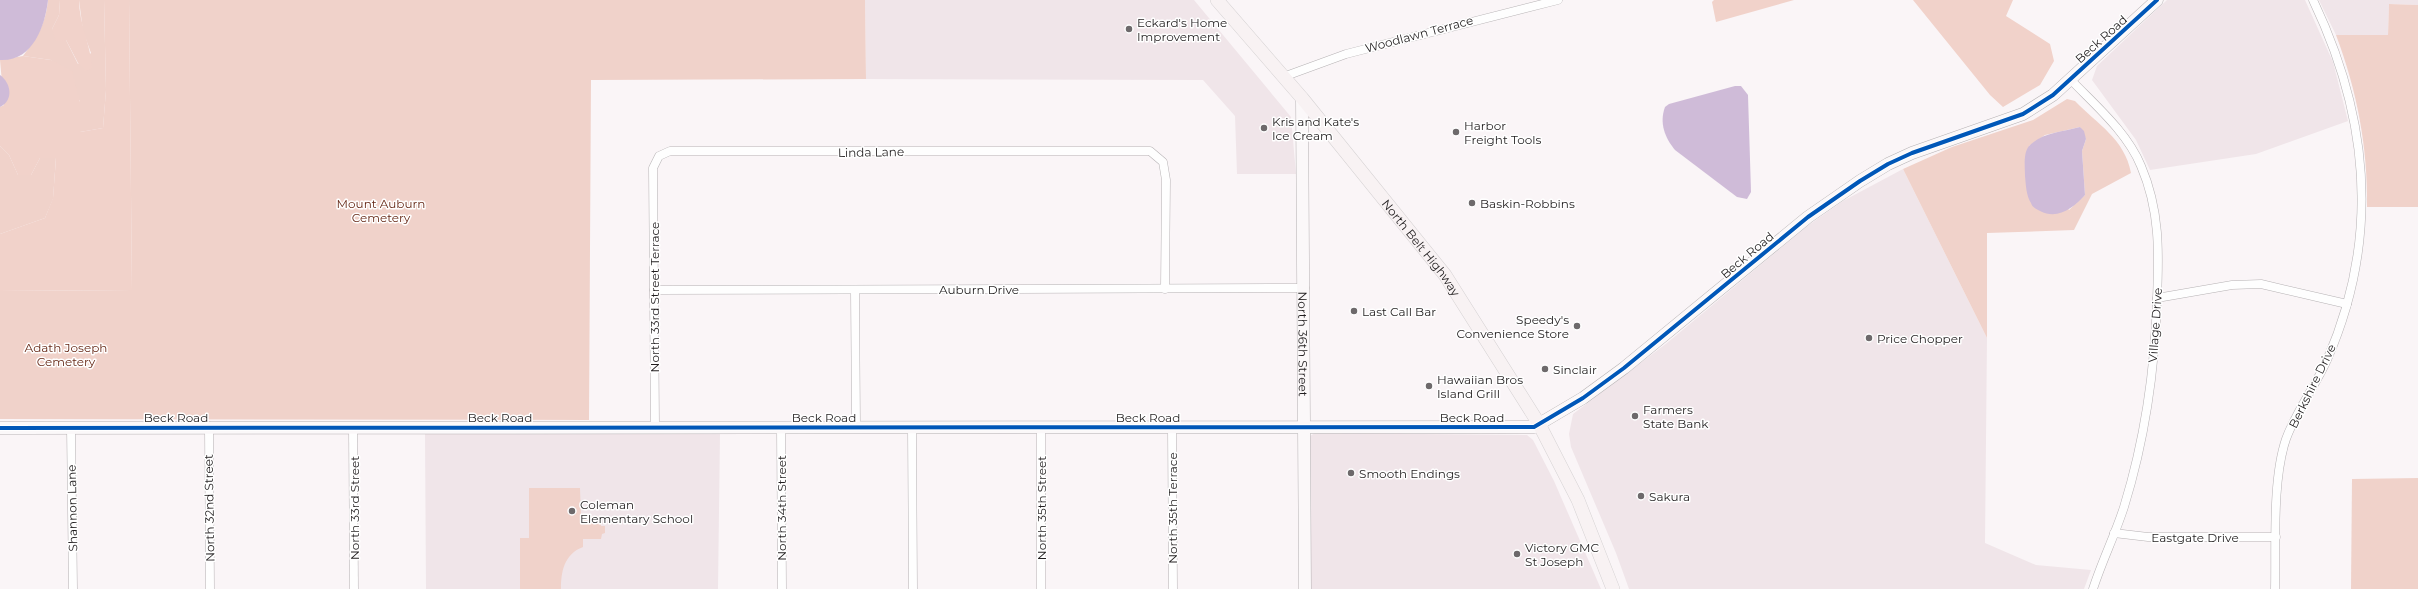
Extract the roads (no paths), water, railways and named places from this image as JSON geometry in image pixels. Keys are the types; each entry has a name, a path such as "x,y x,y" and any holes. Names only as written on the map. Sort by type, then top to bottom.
{"main road":[{"name":"North Belt Highway","path":"1218,0 1302,98 1445,276 1539,424 1578,500 1605,564 1613,589"}],"street":[{"name":"Woodlawn Terrace","path":"1283,77 1346,54 1558,0"},
{"name":"Beck Road","path":"0,428 209,426 1534,427 1583,398 1624,368 1808,217 1888,164 1912,153 2023,114 2053,95 2158,0"},
{"name":"Berkshire Drive","path":"2275,589 2276,537 2281,462 2286,438 2327,360 2347,304 2357,263 2362,226 2362,183 2360,160 2346,85 2328,31 2313,0"},
{"name":"Village Drive","path":"2071,80 2122,135 2141,165 2156,217 2159,239 2157,298 2149,402 2139,451 2114,533 2093,589"},
{"name":"North 36th Street","path":"1302,98 1305,288 1305,589"},
{"name":"Linda Lane","path":"653,168 659,156 670,151 1150,151 1157,155 1163,162 1166,180 1165,289"},
{"name":"North 33rd Street Terrace","path":"653,168 655,426"},
{"path":"2157,298 2232,285 2262,284 2347,304"},
{"name":"Auburn Drive","path":"654,290 1305,288"},
{"path":"855,290 856,427"},
{"name":"North 32nd Street","path":"209,426 210,589"},
{"name":"North 33rd Street","path":"353,427 354,589"},
{"name":"North 34th Street","path":"781,427 782,589"},
{"path":"912,427 913,589"},
{"name":"North 35th Street","path":"1041,427 1041,589"},
{"name":"North 35th Terrace","path":"1172,427 1173,589"},
{"name":"Shannon Lane","path":"71,428 73,589"},
{"name":"Eastgate Drive","path":"2114,533 2148,537 2276,537"}],"place":[{"name":"Eckard's Home Improvement","path":"1129,29"},
{"name":"Kris and Kate's Ice Cream","path":"1264,128"},
{"name":"Harbor Freight Tools","path":"1456,132"},
{"name":"Baskin-Robbins","path":"1472,203"},
{"name":"Last Call Bar","path":"1354,311"},
{"name":"Speedy's Convenience Store","path":"1577,326"},
{"name":"Price Chopper","path":"1869,338"},
{"name":"Sinclair","path":"1545,369"},
{"name":"Hawaiian Bros Island Grill","path":"1429,386"},
{"name":"Farmers State Bank","path":"1635,416"},
{"name":"Smooth Endings","path":"1351,473"},
{"name":"Sakura","path":"1641,496"},
{"name":"Coleman Elementary School","path":"572,511"},
{"name":"Victory GMC St Joseph","path":"1517,554"}],"park label":[{"name":"Mount Auburn Cemetery","path":"381,210"},
{"name":"Adath Joseph Cemetery","path":"66,354"}]}
